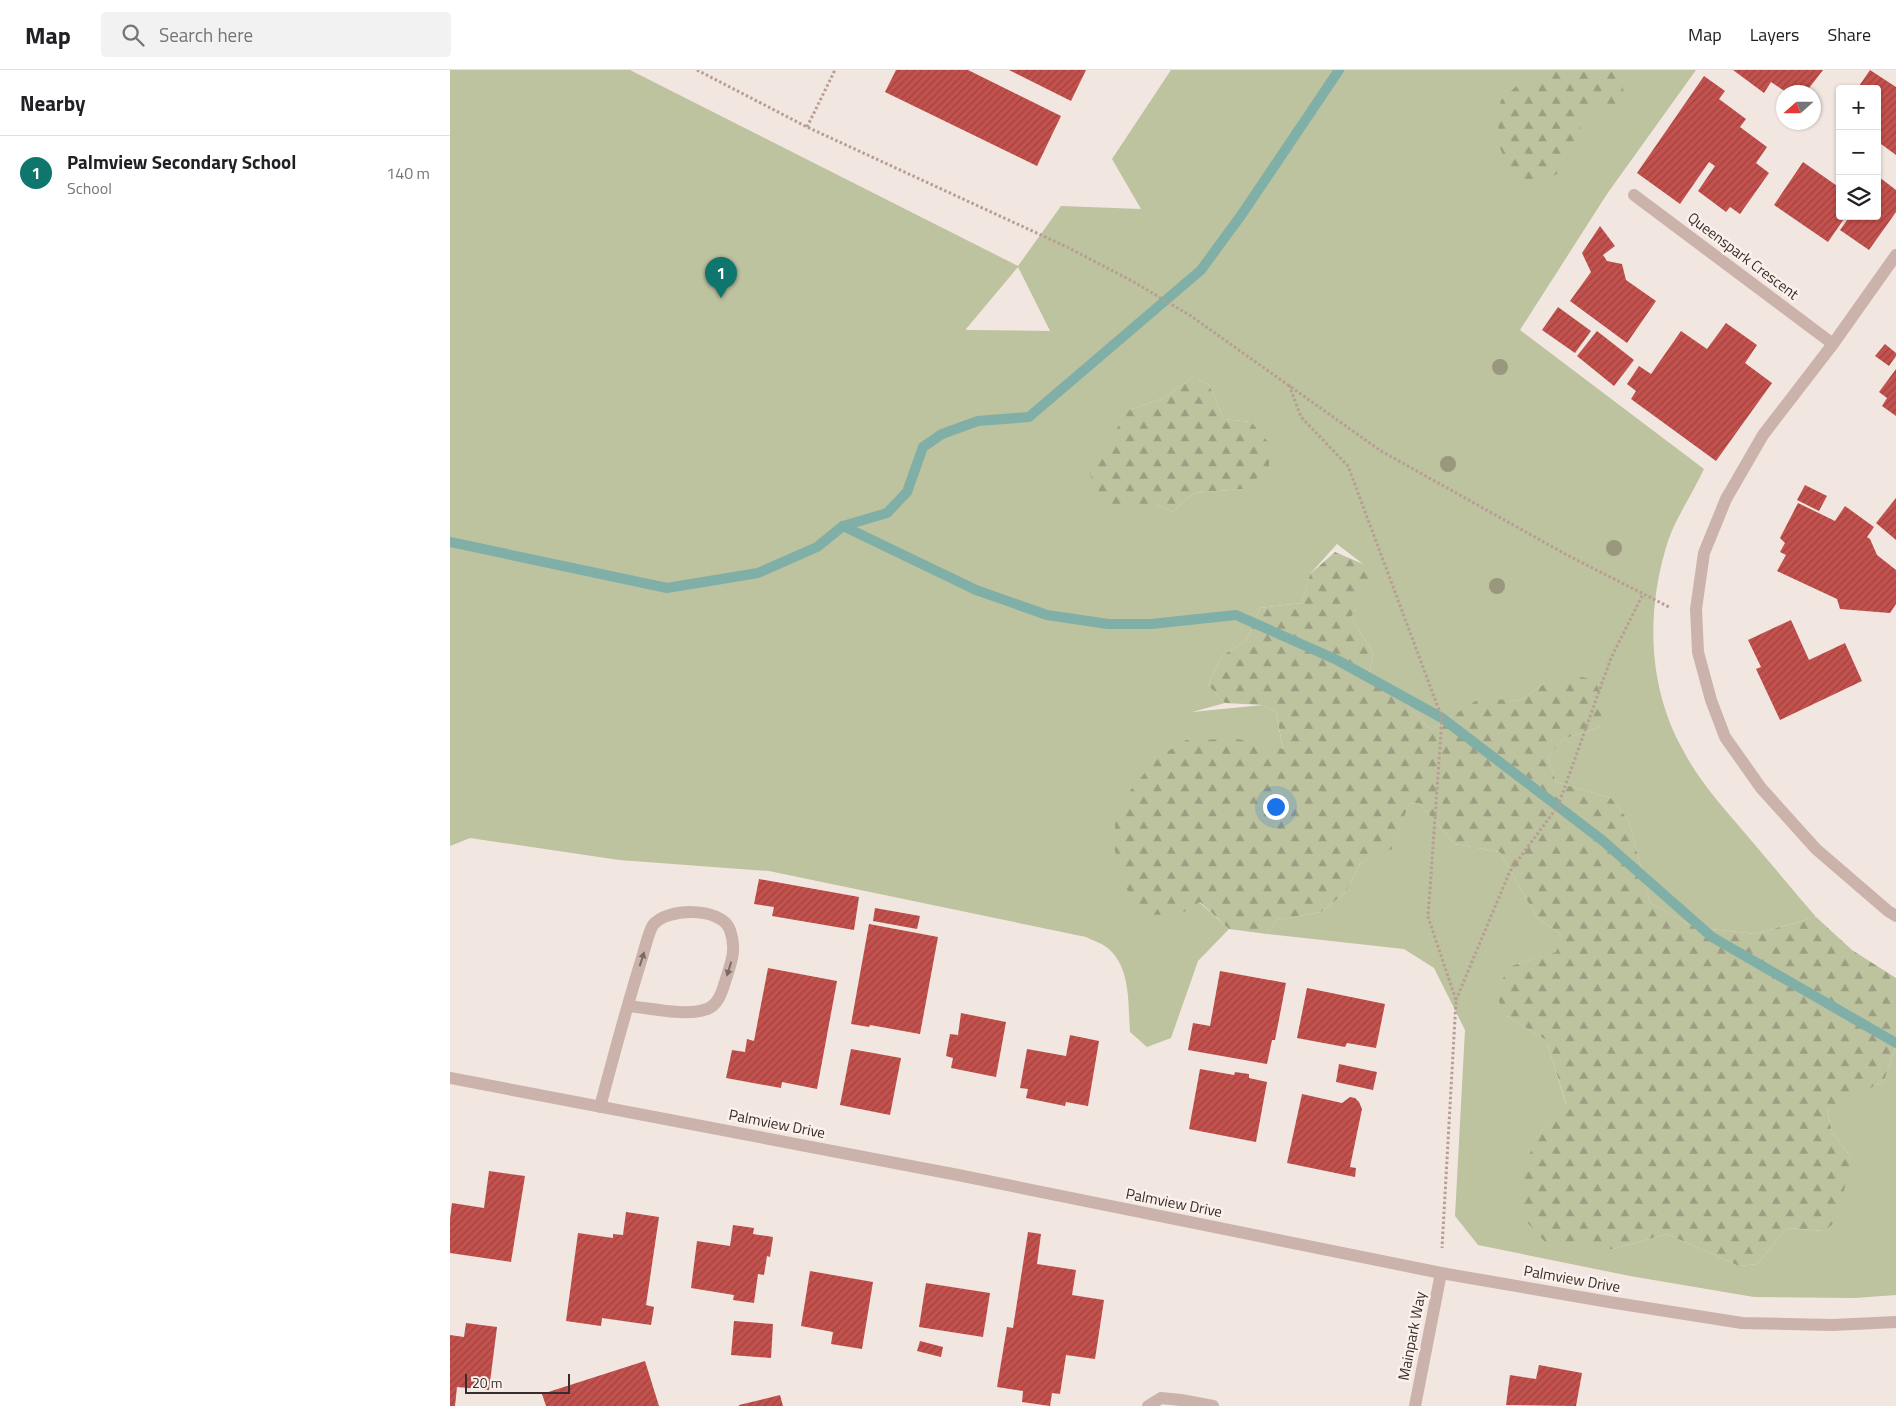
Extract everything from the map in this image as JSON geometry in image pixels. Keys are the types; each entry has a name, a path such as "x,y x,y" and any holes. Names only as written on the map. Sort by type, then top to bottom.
{"street":[{"name":"Queenspark Crescent","path":"1634,195 1832,344"},
{"path":"1896,255 1763,435 1726,500 1704,554 1696,609 1698,652 1711,700 1725,736 1761,788 1816,849 1896,916"},
{"path":"600,1107 628,1006 653,926 664,916 688,911 718,917 730,929 734,952 724,987 717,1002 709,1009 687,1012 628,1006"},
{"name":"Palmview Drive","path":"450,1078 958,1175 1441,1273 1742,1323 1832,1325 1896,1322"},
{"name":"Mainpark Way","path":"1415,1406 1441,1273"},
{"path":"1148,1406 1161,1398 1212,1406"}],"path":[{"path":"697,70 807,127 1067,247 1134,282 1192,316 1381,451 1567,555 1697,621"},
{"path":"807,127 835,70"},
{"path":"1288,383 1301,417 1348,466 1442,718 1428,917 1456,1000"},
{"path":"1441,1273 1456,1000 1510,871 1558,806 1611,658 1643,594"}],"green space":[{"path":"450,70 630,70 1018,266 1061,206 1141,209 1112,159 1171,70 1696,70 1607,194 1520,330 1704,469 1668,540 1659,576 1653,627 1657,678 1663,703 1683,750 1704,783 1816,917 1755,934 1694,927 1650,903 1629,821 1611,798 1556,782 1548,758 1563,739 1600,727 1545,683 1519,701 1480,699 1431,730 1404,702 1368,680 1373,653 1351,617 1373,578 1363,564 1337,544 1310,574 1302,603 1260,608 1246,641 1223,655 1208,685 1225,703 1192,712 1263,705 1276,712 1283,750 1238,739 1181,914 1199,902 1229,929 1198,961 1171,1038 1147,1047 1130,1032 1127,988 1122,967 1110,950 1086,937 769,871 619,860 470,838 450,846","holes":["1018,267 1050,331 967,330 966,329","1193,377 1209,385 1224,419 1251,422 1242,489 1194,493 1172,512 1157,504 1129,410 1164,398"]},
{"path":"1549,70 1620,70 1624,98 1610,111 1593,108 1580,115 1581,136 1565,147 1559,173 1540,182 1522,181 1508,169 1499,145 1498,117 1501,100 1522,81 1548,76"},
{"path":"1193,377 1209,385 1224,419 1251,422 1269,443 1269,470 1242,489 1194,493 1172,512 1157,504 1102,504 1089,471 1129,410 1164,398"},
{"path":"1335,552 1363,564 1374,578 1351,617 1373,653 1368,680 1404,702 1431,730 1480,698 1519,701 1545,683 1582,677 1594,680 1605,701 1600,727 1563,739 1548,758 1556,782 1611,798 1629,821 1650,903 1694,927 1755,934 1816,917 1852,950 1896,978 1896,1045 1884,1081 1827,1110 1832,1132 1851,1157 1838,1220 1824,1231 1787,1228 1757,1264 1739,1266 1667,1234 1613,1249 1546,1243 1526,1221 1520,1179 1536,1138 1566,1103 1546,1040 1507,1016 1494,992 1511,966 1556,952 1562,935 1537,918 1500,852 1455,844 1419,803 1409,804 1392,849 1360,864 1346,892 1321,912 1277,920 1267,934 1229,929 1200,902 1181,914 1149,915 1130,899 1114,848 1116,808 1157,758 1186,740 1238,739 1283,749 1276,712 1263,705 1225,703 1208,685 1223,655 1246,641 1260,608 1302,603 1310,574"},
{"path":"1419,803 1455,844 1500,852 1537,918 1562,935 1557,952 1511,966 1507,1016 1546,1040 1566,1104 1536,1138 1613,1249 1667,1234 1739,1266 1757,1264 1787,1228 1824,1231 1851,1157 1832,1132 1827,1109 1884,1081 1896,1045 1896,1295 1855,1298 1754,1297 1630,1276 1478,1245 1455,1216 1465,1030 1434,968 1404,949 1267,934 1277,920 1321,912 1346,892 1360,864 1392,848 1409,804"}],"building":[{"path":"896,70 968,70 1061,116 1037,166 885,92"},
{"path":"1009,70 1086,70 1071,101"},
{"path":"1733,70 1823,70 1811,85 1776,85 1771,82 1764,93"},
{"path":"1870,70 1896,87 1896,155 1881,144 1881,85 1860,85"},
{"path":"1704,76 1725,91 1719,99 1746,119 1740,127 1767,147 1756,163 1769,173 1740,214 1730,207 1726,212 1698,191 1715,166 1709,162 1680,204 1637,173"},
{"path":"1803,162 1836,185 1836,220 1843,220 1828,242 1774,205"},
{"path":"1881,179 1896,190 1896,212 1869,250 1840,230 1847,220 1881,220"},
{"path":"1600,226 1615,246 1603,255 1607,261 1622,264 1626,280 1656,301 1627,343 1570,301 1591,272 1582,253"},
{"path":"1558,307 1591,331 1575,353 1542,330"},
{"path":"1726,323 1757,345 1745,363 1772,383 1716,461 1631,399 1636,391 1627,384 1639,366 1651,374 1681,331 1707,349"},
{"path":"1597,331 1634,360 1614,386 1577,356"},
{"path":"1885,344 1896,353 1889,366 1875,356"},
{"path":"1896,369 1896,416 1882,406 1887,398 1879,392"},
{"path":"1805,485 1827,496 1819,511 1797,500"},
{"path":"1896,498 1896,540 1876,523"},
{"path":"1798,503 1835,521 1845,506 1874,527 1867,537 1870,539 1877,555 1896,570 1896,604 1890,613 1840,609 1837,599 1777,571 1786,555 1780,552 1785,543 1780,538"},
{"path":"1791,620 1809,660 1845,643 1862,681 1780,720 1756,669 1761,667 1748,640"},
{"path":"759,879 859,897 854,930 772,916 774,907 754,904"},
{"path":"875,908 920,916 917,929 873,921"},
{"path":"869,924 938,937 920,1034 870,1025 869,1027 851,1024"},
{"path":"768,968 837,981 817,1089 782,1082 781,1088 726,1078 732,1050 745,1052 747,1039 754,1041"},
{"path":"1220,971 1286,983 1275,1040 1272,1040 1267,1064 1188,1050 1193,1023 1210,1026"},
{"path":"1307,988 1385,1004 1376,1048 1347,1043 1345,1047 1297,1038"},
{"path":"961,1013 1006,1022 996,1077 951,1068 953,1058 946,1056 950,1034 958,1035"},
{"path":"1070,1035 1099,1041 1088,1106 1066,1102 1065,1106 1026,1098 1028,1089 1020,1088 1027,1049 1066,1056"},
{"path":"851,1049 901,1058 890,1115 840,1105"},
{"path":"1339,1064 1377,1072 1373,1090 1336,1082"},
{"path":"1200,1069 1234,1075 1235,1072 1249,1074 1249,1078 1267,1082 1256,1142 1189,1129"},
{"path":"1302,1094 1342,1103 1350,1097 1355,1098 1359,1102 1362,1109 1350,1167 1356,1168 1355,1177 1287,1163"},
{"path":"489,1171 525,1176 511,1262 450,1253 452,1203 484,1208"},
{"path":"626,1212 659,1217 646,1305 654,1307 651,1325 602,1318 601,1326 566,1321 578,1233 613,1238 613,1234 623,1235"},
{"path":"733,1225 754,1228 753,1234 773,1237 770,1257 767,1256 764,1275 758,1274 754,1303 733,1300 734,1295 691,1288 697,1241 730,1246"},
{"path":"1028,1232 1041,1234 1037,1264 1076,1270 1072,1295 1104,1300 1095,1359 1066,1355 1060,1394 1052,1393 1050,1406 1022,1402 1023,1391 997,1387 1007,1327 1013,1328"},
{"path":"810,1271 873,1282 862,1349 831,1344 833,1332 801,1326"},
{"path":"926,1283 990,1293 983,1337 919,1327"},
{"path":"734,1321 773,1324 771,1358 731,1355"},
{"path":"466,1323 497,1327 489,1390 457,1387 455,1406 450,1406 450,1335 464,1337"},
{"path":"920,1341 943,1347 941,1357 917,1351"},
{"path":"645,1361 659,1406 546,1406 542,1394"},
{"path":"1539,1365 1582,1373 1576,1406 1506,1405 1510,1375 1536,1379"},
{"path":"780,1395 783,1406 739,1406 739,1405"}],"waterway":[{"path":"450,542 667,588 758,573 817,547 843,526 887,513 907,492 923,447 942,434 978,421 1029,417 1201,270 1242,214 1339,70"},
{"path":"843,526 976,590 1047,615 1108,624 1151,624 1236,615 1337,660 1442,718 1602,840 1712,937 1896,1043"}],"place":[{"name":"Palmview Secondary School","path":"721,298"}]}
